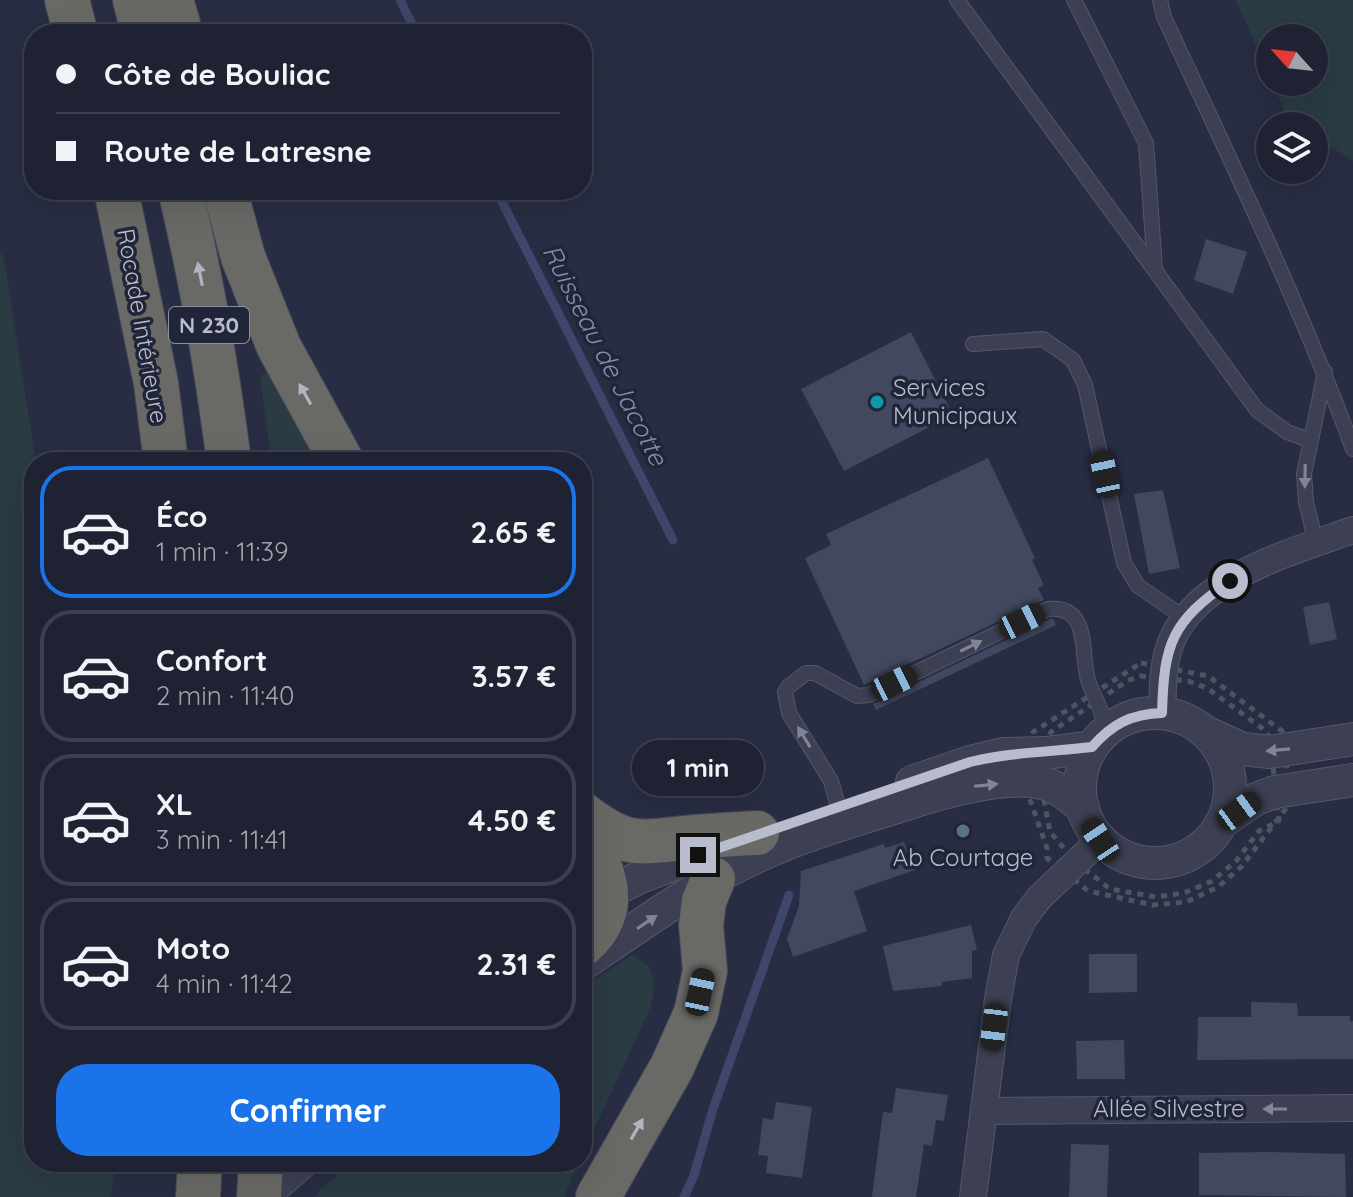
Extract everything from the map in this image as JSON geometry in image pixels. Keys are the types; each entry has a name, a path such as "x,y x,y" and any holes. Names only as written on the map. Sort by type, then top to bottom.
{"highway":[{"path":"67,0 73,24"},
{"path":"135,0 141,24"},
{"path":"171,0 178,24"},
{"name":"Rocade Intérieure","path":"118,200 156,383 165,452"},
{"name":"N 230","path":"183,200 199,265 228,452"},
{"path":"228,200 243,257 279,347 337,452"},
{"path":"592,821 611,833 645,843 757,833"},
{"path":"592,850 602,869 594,900 607,905 603,918 592,932"},
{"path":"598,1197 672,1067 696,1013 705,971 701,925 704,901 713,879"},
{"path":"198,1197 199,1172"},
{"path":"260,1197 261,1172"}],"street":[{"path":"1162,713 1168,649 1185,618 1203,600 1230,581 1264,564 1353,530"},
{"path":"592,958 713,879 798,839 1029,767 1099,739 1122,721 1142,714 1162,713 1185,719 1243,749 1270,752 1353,739"},
{"path":"1099,739 1082,769 1080,793 1086,818 1100,840 1119,854 1141,862 1165,863 1188,856 1207,843 1221,823 1229,800 1229,775 1221,752 1205,732"},
{"path":"594,900 640,877 757,833 970,762 1003,754 1029,767 1043,783 1062,791 1083,808"},
{"path":"1221,823 1256,799 1275,792 1353,780"},
{"path":"973,1197 1006,955 1024,918 1065,872 1100,840"},
{"name":"Allée Silvestre","path":"984,1111 1353,1108"},
{"path":"260,1197 290,1172"}],"lane":[{"path":"957,0 1257,410 1287,432 1309,440"},
{"path":"1074,0 1146,143 1155,269"},
{"path":"1160,0 1164,17 1325,372 1353,449"},
{"path":"973,344 1043,339 1073,360 1085,385 1124,563 1138,586 1185,618"},
{"path":"1316,543 1306,502 1304,474 1325,372"},
{"path":"838,806 831,781 789,713 785,700 788,687 806,673 815,673 857,696 869,695 1048,609 1060,608 1072,615 1081,628 1088,682 1103,711 1099,739"}],"path":[{"path":"1141,663 1208,676 1282,731 1291,802 1241,867 1218,887 1186,902 1153,905 1088,891 1047,858 1047,848 1029,797 1030,738 1033,732 1094,693 1141,663"}],"shaded area":[{"path":"1236,0 1353,0 1353,161 1328,146 1328,112 1285,112 1278,96 1328,96 1328,24 1256,24 1256,46"},
{"path":"0,252 4,259 34,452 24,452 24,1172 115,1172 111,1197 0,1197"},
{"path":"270,371 321,452 270,452 260,376"},
{"path":"632,955 650,970 654,990 651,1006 592,1134 592,981"},
{"path":"340,1172 575,1172 564,1197 313,1197"}],"building":[{"path":"1206,239 1247,252 1233,294 1194,280"},
{"name":"Services Municipaux","path":"911,332 953,415 844,471 801,389"},
{"path":"988,458 1035,558 1032,560 1044,585 1038,588 1044,600 864,685 805,558 831,545 826,534"},
{"path":"1163,490 1180,568 1149,574 1134,494"},
{"path":"1329,602 1337,639 1310,645 1303,607"},
{"path":"1050,619 1056,625 876,710 873,704"},
{"path":"904,842 915,870 854,891 867,931 793,957 787,939 799,906 801,871 884,844 885,848"},
{"path":"971,925 977,950 972,951 972,978 942,982 942,986 893,991 883,946"},
{"path":"1089,954 1137,954 1137,992 1089,993"},
{"path":"1251,1002 1297,1003 1298,1016 1350,1016 1350,1021 1353,1021 1353,1059 1197,1060 1198,1017 1251,1017"},
{"path":"1124,1040 1125,1079 1077,1079 1076,1041"},
{"path":"896,1088 948,1095 944,1121 936,1120 932,1146 924,1144 916,1197 872,1197 883,1112 892,1113"},
{"path":"776,1102 812,1107 802,1178 766,1173 768,1156 758,1155 763,1118 773,1120"},
{"path":"1071,1144 1109,1145 1107,1197 1069,1197"},
{"path":"1199,1153 1345,1154 1346,1197 1199,1195"}],"waterway":[{"name":"Ruisseau de Jacotte","path":"400,0 412,24"},
{"name":"Ruisseau de Jacotte","path":"501,200 673,540"},
{"name":"Ruisseau de Jacotte","path":"684,1197 789,895"}],"place":[{"name":"Services Municipaux","path":"877,402"},
{"name":"Ab Courtage","path":"963,831"}],"route":[{"path":"698,855 970,762 1003,754 1092,747 1105,732 1122,721 1142,714 1162,713 1164,668 1175,633 1194,608 1230,581"}]}
